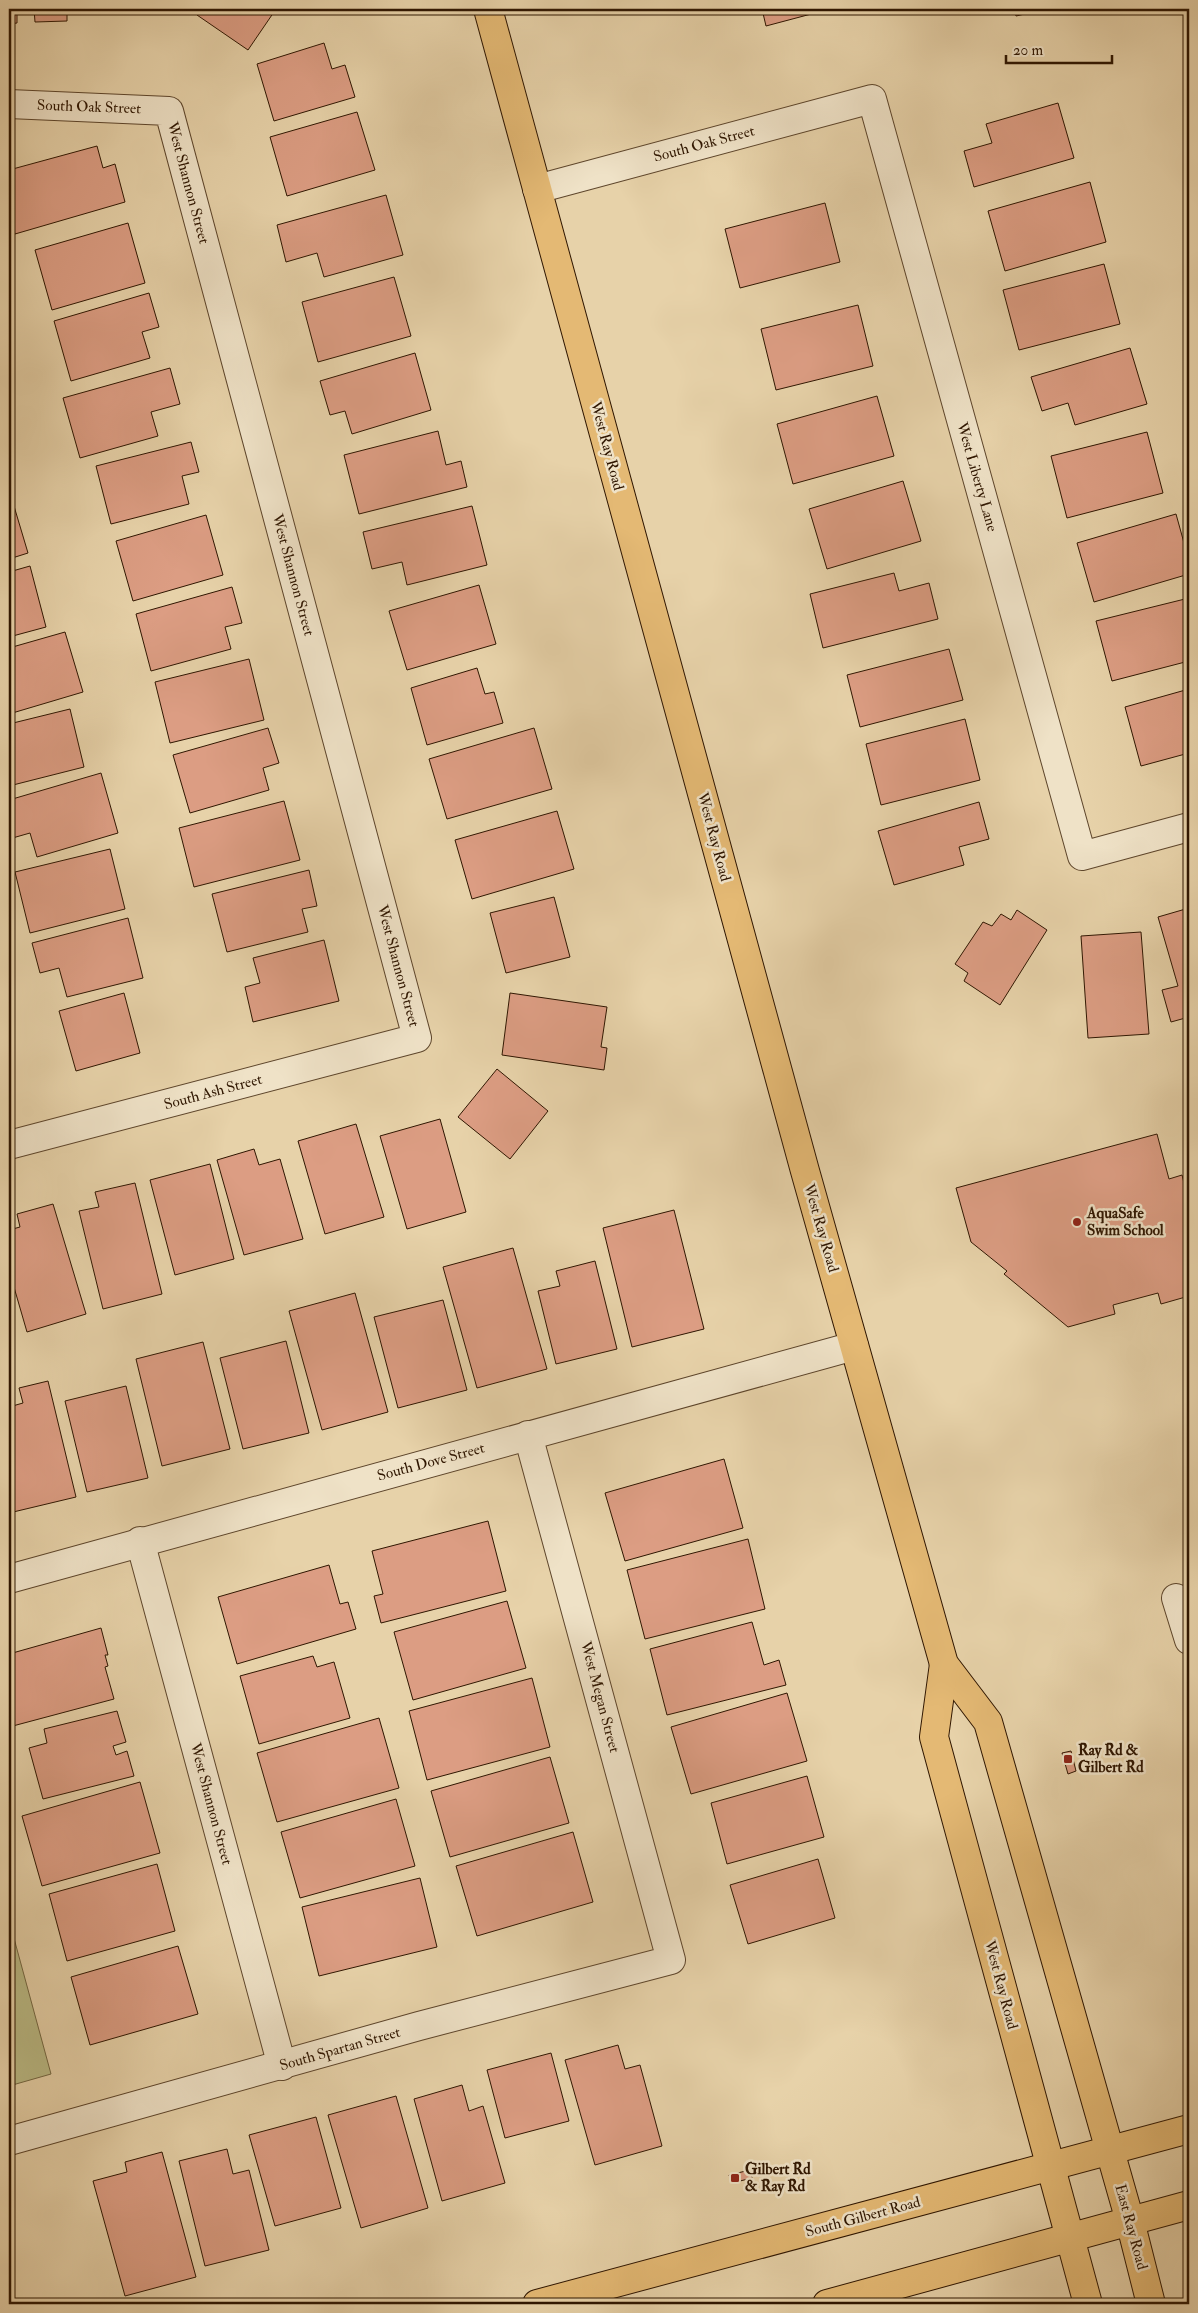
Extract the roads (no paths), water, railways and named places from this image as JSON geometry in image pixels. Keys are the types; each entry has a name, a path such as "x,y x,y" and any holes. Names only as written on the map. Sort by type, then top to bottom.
{"main road":[{"name":"West Ray Road","path":"488,9 854,1346 944,1664 988,1722 1110,2150"},
{"name":"West Ray Road","path":"944,1664 934,1737 1088,2304"},
{"name":"South Gilbert Road","path":"537,2304 1189,2129"},
{"name":"East Ray Road","path":"1110,2150 1151,2304"},
{"path":"827,2304 1189,2205"}],"street":[{"name":"South Oak Street","path":"537,188 872,99"},
{"name":"West Liberty Lane","path":"872,99 1082,856 1189,826"},
{"name":"South Oak Street","path":"9,104 168,111"},
{"name":"West Shannon Street","path":"168,111 417,1038"},
{"name":"South Ash Street","path":"10,1141 417,1038"},
{"name":"South Dove Street","path":"9,1579 854,1346"},
{"name":"West Megan Street","path":"528,1435 671,1960"},
{"name":"West Shannon Street","path":"140,1542 282,2066"},
{"path":"1176,1598 1189,1640"},
{"name":"South Spartan Street","path":"9,2141 282,2066 419,2026 671,1960"}],"place":[{"name":"AquaSafe Swim School","path":"1077,1222"},
{"name":"Ray Rd & Gilbert Rd","path":"1068,1759"},
{"name":"Gilbert Rd & Ray Rd","path":"735,2178"}]}
